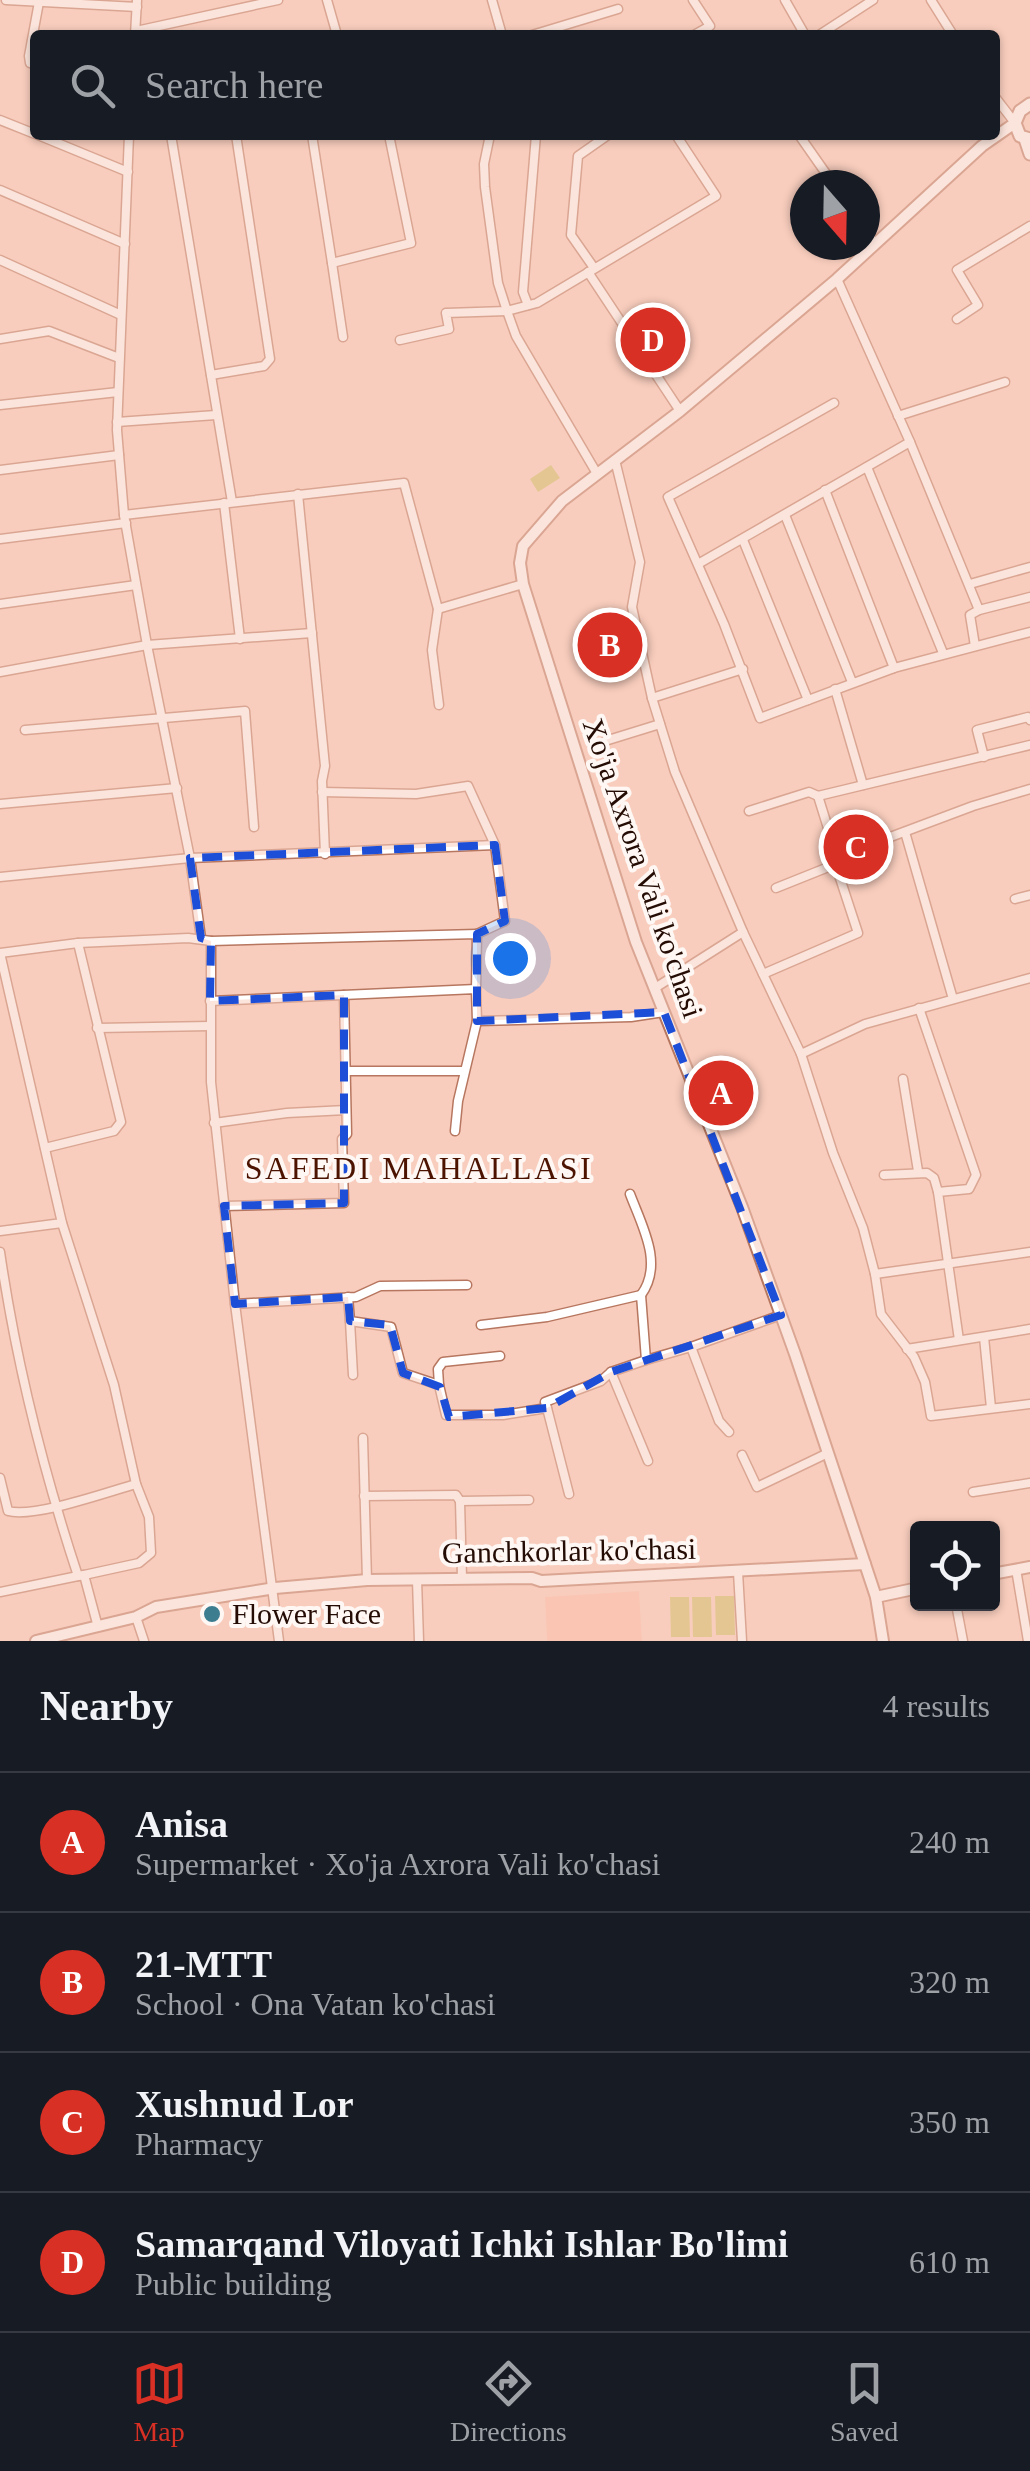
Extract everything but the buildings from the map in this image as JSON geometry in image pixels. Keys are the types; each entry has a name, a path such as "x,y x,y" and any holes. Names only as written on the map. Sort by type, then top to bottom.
{"main road":[{"path":"1028,106 1014,122 1017,132 1027,139 1030,154"}],"street":[{"path":"6,0 137,3 135,30"},
{"path":"148,30 278,0"},
{"path":"327,0 336,30"},
{"path":"492,0 501,30"},
{"path":"693,0 710,26 703,30"},
{"path":"785,0 802,30"},
{"path":"826,30 873,0"},
{"path":"932,0 950,30"},
{"path":"34,30 39,2"},
{"path":"549,30 618,9"},
{"path":"1000,104 1014,122"},
{"path":"0,120 30,132"},
{"name":"Xo'ja Axrora Vali ko'chasi","path":"1000,132 1014,122"},
{"path":"1000,139 1027,139"},
{"path":"51,140 128,172"},
{"path":"129,140 117,422 125,519 146,645 206,939 214,1122 248,1423 275,1588 279,1641"},
{"path":"172,140 216,414 240,638"},
{"path":"210,376 264,366 270,360 237,140"},
{"path":"313,140 343,337"},
{"path":"332,263 411,243 390,140"},
{"path":"489,140 485,187 498,282 507,311 516,336 596,472"},
{"path":"528,306 523,292 536,140"},
{"path":"601,140 578,156 571,234 680,411"},
{"path":"400,340 449,329 446,313 507,311 528,306 716,196 679,140"},
{"path":"802,140 823,170"},
{"name":"Xo'ja Axrora Vali ko'chasi","path":"880,239 990,140"},
{"path":"982,146 997,140"},
{"path":"0,190 125,244"},
{"path":"956,319 978,305 956,270 1030,226"},
{"path":"0,260 121,315"},
{"name":"Xo'ja Axrora Vali ko'chasi","path":"858,260 680,411 562,501 528,537 520,563 522,584 628,918 781,1314 876,1596 882,1641"},
{"path":"837,279 979,610"},
{"path":"0,339 49,331 119,358"},
{"path":"898,416 1005,382"},
{"path":"0,406 118,392"},
{"path":"834,403 668,498 743,669 760,718 894,668 1030,632"},
{"path":"117,422 216,414"},
{"path":"698,564 910,442"},
{"path":"0,470 119,455"},
{"path":"615,460 640,562 632,606 660,724 675,772 743,932 801,1054 833,1152 856,1205 875,1274 881,1314 908,1350 925,1382 931,1416 1030,1404"},
{"path":"867,467 943,653"},
{"path":"0,539 228,502 404,483 438,609 432,650 440,704"},
{"path":"825,490 894,668"},
{"path":"298,494 325,766 325,854"},
{"path":"784,515 852,682"},
{"path":"744,540 808,700"},
{"path":"970,584 1030,566"},
{"path":"438,609 522,584"},
{"path":"0,604 136,585"},
{"path":"975,646 970,615 1030,597"},
{"path":"0,672 146,645 312,633"},
{"path":"652,698 743,669"},
{"path":"835,689 863,785"},
{"path":"25,730 246,711 254,827"},
{"path":"984,757 977,730 1028,717 1030,720"},
{"path":"605,742 660,724"},
{"path":"749,811 808,792 818,796 1030,745"},
{"path":"0,1592 140,1563 151,1553 149,1517 136,1484 114,1385 62,1223 5,998 0,952 78,943 476,934 506,922 495,845 468,786 416,794 322,792"},
{"path":"0,804 177,788"},
{"path":"776,888 905,832 1030,789"},
{"path":"764,974 858,933 818,796"},
{"path":"905,832 953,999"},
{"path":"0,877 190,858 495,845"},
{"path":"1014,899 1030,895"},
{"path":"655,988 743,932"},
{"path":"455,1131 477,1021 476,934"},
{"path":"44,1148 119,1128 121,1122 78,943"},
{"path":"801,1054 866,1024 1030,978"},
{"path":"210,1001 476,990"},
{"path":"224,1206 344,1202 344,995"},
{"path":"919,1008 976,1175 969,1189 938,1192"},
{"path":"477,1021 631,1018 664,1012"},
{"path":"97,1028 210,1026"},
{"path":"347,1071 464,1071"},
{"path":"902,1078 918,1171"},
{"path":"214,1122 346,1110"},
{"path":"884,1176 918,1171 934,1178 958,1340"},
{"path":"630,1194 650,1247 652,1265 641,1295 646,1360"},
{"path":"0,1231 62,1223"},
{"path":"0,1252 10,1321 55,1506 98,1627"},
{"path":"875,1274 1030,1252"},
{"path":"235,1304 348,1297 380,1286 467,1285"},
{"path":"480,1324 547,1317 641,1295"},
{"path":"348,1297 353,1374"},
{"path":"568,1494 546,1402 601,1381 611,1372 781,1314"},
{"path":"350,1322 388,1324 403,1373 439,1385"},
{"path":"908,1350 1030,1329"},
{"path":"984,1337 991,1408"},
{"path":"691,1347 719,1421 729,1432"},
{"path":"500,1356 443,1362 438,1369 445,1413 503,1415 547,1408"},
{"path":"611,1372 648,1461"},
{"path":"362,1438 367,1580"},
{"path":"742,1455 757,1487 828,1453"},
{"path":"0,1478 11,1512 55,1506 136,1484"},
{"path":"973,1492 1030,1483"},
{"path":"364,1496 452,1495 460,1501 529,1500"},
{"path":"460,1501 462,1578"},
{"name":"Ganchkorlar ko'chasi","path":"36,1641 54,1640 136,1617 156,1606 275,1588 367,1580 542,1581 865,1564"},
{"path":"1000,1573 1030,1567"},
{"path":"1016,1570 1028,1641"},
{"path":"738,1572 742,1641"},
{"path":"417,1580 418,1641"},
{"path":"876,1596 910,1590"},
{"path":"957,1611 963,1641"},
{"path":"136,1617 144,1641"}],"highlighted area":[{"path":"495,845 505,921 477,934 477,1021 664,1012 781,1315 611,1372 547,1408 449,1417 440,1387 403,1373 390,1325 350,1321 348,1297 235,1304 224,1206 344,1203 344,995 210,1001 211,941 201,938 190,858"}],"shaded area":[{"path":"551,465 560,478 538,492 530,479"},
{"path":"639,1591 642,1641 547,1641 545,1597"},
{"path":"715,1596 734,1596 735,1635 716,1635"},
{"path":"670,1597 689,1597 690,1637 671,1637"},
{"path":"692,1597 711,1597 712,1637 693,1637"}],"place":[{"name":"Samarqand Viloyati Ichki Ishlar Bo'limi","path":"653,340"},
{"name":"21-MTT","path":"610,645"},
{"name":"Xushnud Lor","path":"856,847"},
{"name":"Anisa","path":"721,1093"},
{"name":"Flower Face","path":"212,1614"}],"district":[{"name":"SAFEDI MAHALLASI","path":"419,1168"}]}
